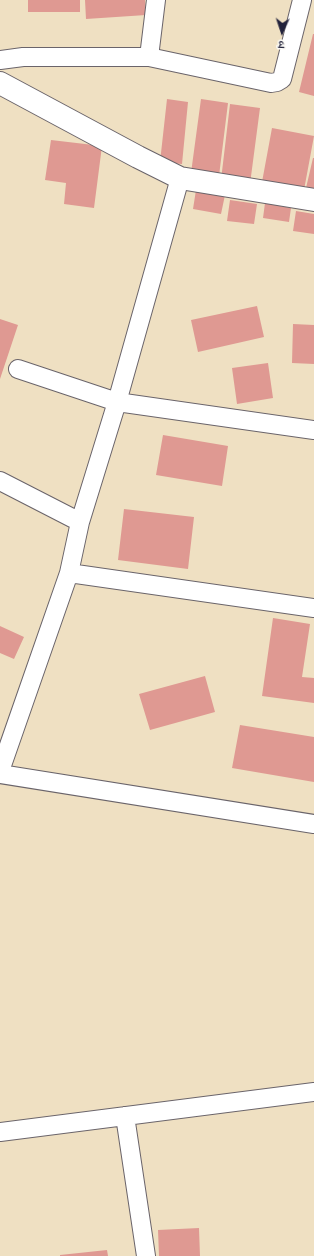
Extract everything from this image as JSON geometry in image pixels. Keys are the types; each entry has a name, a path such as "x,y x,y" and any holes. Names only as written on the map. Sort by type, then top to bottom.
{"street":[{"path":"149,58 156,0"},
{"path":"0,60 23,56 149,58 271,83 277,82 282,79 302,0"},
{"path":"0,83 180,178 314,200"},
{"path":"180,178 117,402 80,522 69,573 0,772 314,824"},
{"path":"18,369 117,402 314,430"},
{"path":"0,481 80,522"},
{"path":"69,573 314,608"},
{"path":"0,1132 314,1092"},
{"path":"125,1116 146,1256"}],"building":[{"path":"28,0 80,0 80,12 28,12"},
{"path":"85,0 145,0 146,15 86,19"},
{"path":"314,34 314,96 299,92"},
{"path":"167,99 188,102 182,164 160,162"},
{"path":"201,99 228,103 219,176 191,173"},
{"path":"230,104 260,108 250,184 221,180"},
{"path":"272,128 314,136 304,190 262,182"},
{"path":"51,140 102,146 94,208 64,204 66,183 45,180"},
{"path":"314,158 314,190 306,188"},
{"path":"196,190 225,195 221,214 193,209"},
{"path":"230,200 257,204 254,224 227,221"},
{"path":"265,203 291,208 289,222 263,218"},
{"path":"296,211 314,214 314,234 293,231"},
{"path":"257,306 264,337 198,352 191,320"},
{"path":"0,319 18,325 0,379"},
{"path":"293,324 314,325 314,364 292,363"},
{"path":"268,363 273,398 237,404 232,368"},
{"path":"163,435 228,446 222,486 156,475"},
{"path":"124,509 194,517 188,569 118,560"},
{"path":"273,618 310,624 302,677 314,678 314,703 262,696"},
{"path":"0,626 24,637 14,659 0,653"},
{"path":"205,676 215,712 150,730 139,694"},
{"path":"240,725 314,737 314,782 232,768"},
{"path":"199,1228 200,1256 159,1256 158,1230"},
{"path":"107,1250 108,1256 60,1256 60,1255"}]}
